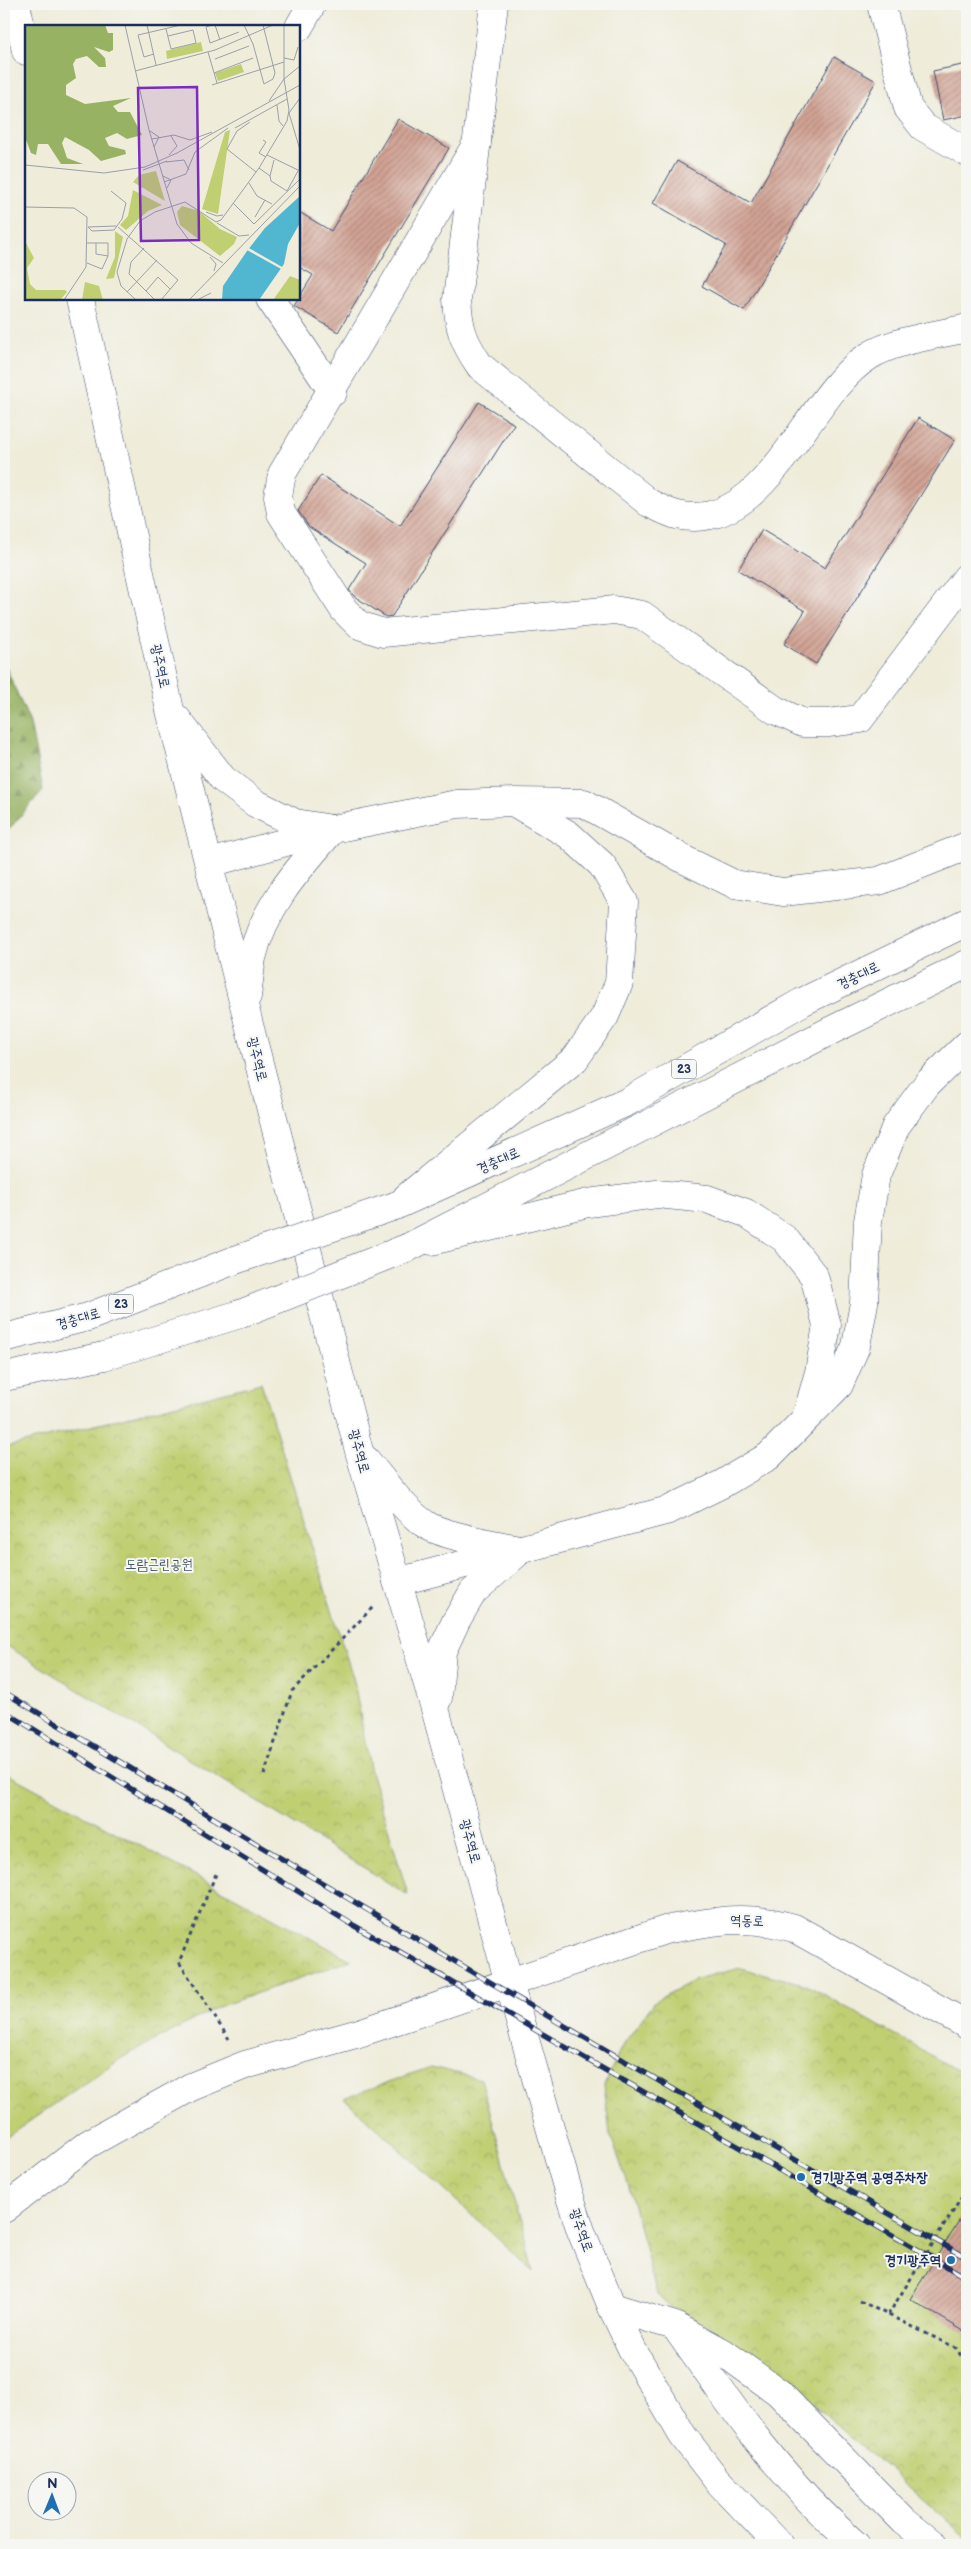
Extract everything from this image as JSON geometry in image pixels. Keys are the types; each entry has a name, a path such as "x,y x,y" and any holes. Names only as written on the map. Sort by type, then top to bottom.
{"street":[{"path":"16,4 25,45"},
{"path":"300,25 312,4"},
{"path":"494,4 457,299 459,327 466,346 480,366 649,503 677,515 704,517 732,509 756,489 849,371 870,355 898,345 966,335"},
{"path":"881,4 908,108 923,127 967,152"},
{"path":"477,143 333,392 282,474 278,496 281,513 344,610 358,625 383,633 614,610 642,615 775,710 803,722 828,723 860,719 967,577"},
{"name":"광주역로","path":"80,300 170,710 359,1451 436,1712 509,1983 578,2222 612,2307 632,2348 683,2436 717,2480 779,2545"},
{"path":"271,300 333,392"},
{"path":"170,710 223,779 255,802 295,823 333,829"},
{"path":"396,1206 575,1058 606,1016 619,984 624,902 602,865 569,835 514,802"},
{"path":"210,863 333,829 457,804 514,802 584,803 685,860 734,884 783,892 879,881 967,846"},
{"path":"245,1010 252,957 266,918 290,879 333,829"},
{"name":"경충대로","path":"4,1338 88,1317 235,1260 396,1206 627,1102 802,1002 967,922"},
{"name":"23","path":"4,1378 104,1356 240,1314 409,1247 828,1032 967,964"},
{"path":"397,1582 669,1510 722,1484 769,1456 807,1415 839,1385 856,1346 864,1303 868,1221 876,1175 896,1126 927,1084 967,1045"},
{"path":"409,1247 588,1203 657,1194 707,1199 746,1213 786,1239 814,1276 827,1326 819,1372 807,1415"},
{"path":"359,1451 398,1499 428,1526 470,1539 521,1550"},
{"path":"436,1712 442,1651 456,1621 473,1592 521,1550"},
{"name":"역동로","path":"4,2209 88,2144 190,2087 245,2066 359,2033 665,1930 725,1919 747,1918 770,1921 802,1932 967,2026"},
{"path":"612,2307 675,2326 724,2353 778,2392 904,2521 934,2545"},
{"path":"675,2326 751,2433 793,2485 856,2545"}],"path":[{"path":"264,1775 292,1691 397,1582"},
{"path":"216,1874 179,1962 245,2066"},
{"path":"888,2315 967,2189"},
{"path":"860,2301 956,2348 967,2365"}],"green space":[{"path":"4,663 30,723 43,790 4,835"},
{"name":"도람근린공원","path":"261,1383 354,1681 370,1768 408,1895 4,1644 4,1448"},
{"path":"4,1772 351,1960 218,2007 118,2060 4,2139"},
{"name":"경기광주역 공영주차장","path":"741,1968 807,1985 967,2076 967,2539 791,2384 746,2358 674,2311 657,2295 629,2187 610,2134 604,2085 622,2046 655,2001 696,1979"},
{"path":"431,2067 481,2079 533,2271 344,2098"}],"building":[{"path":"834,57 876,81 744,310 702,286 726,245 653,203 677,161 751,203"},
{"path":"967,64 967,115 943,120 933,71"},
{"path":"398,119 449,148 338,332 294,306 298,300 300,300 300,296 313,275 300,268 300,213 331,231"},
{"path":"479,402 514,424 392,616 386,617 354,596 349,590 366,563 309,527 298,511 321,475 400,526"},
{"path":"918,418 955,440 816,664 784,644 805,611 738,570 762,530 825,568"},
{"name":"경기광주역","path":"967,2208 967,2333 910,2299"}],"railway":[{"path":"4,1692 484,1978 967,2258"},
{"path":"4,1711 353,1925 967,2278"}],"place":[{"name":"경기광주역 공영주차장","path":"801,2177"},
{"name":"경기광주역","path":"951,2260"}]}
